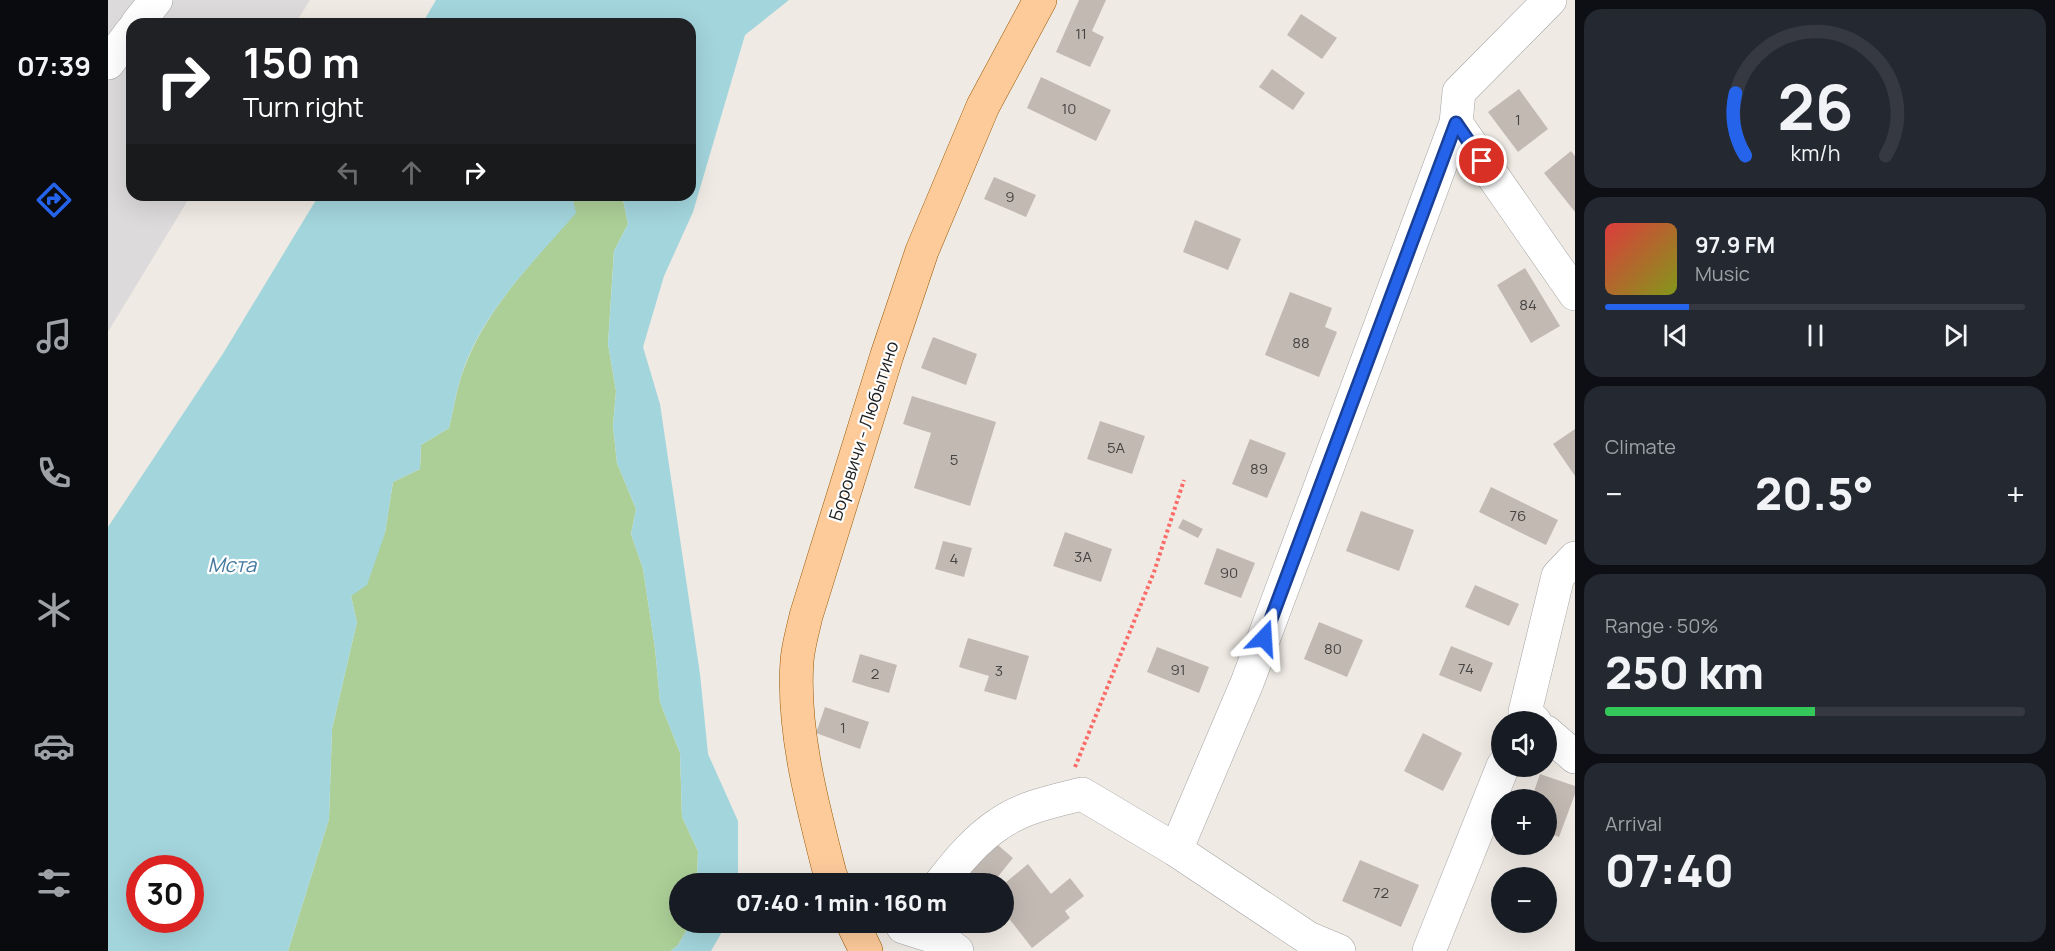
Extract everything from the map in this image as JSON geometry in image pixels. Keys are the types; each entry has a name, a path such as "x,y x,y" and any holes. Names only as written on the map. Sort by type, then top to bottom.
{"main road":[{"name":"Боровичи - Любытино","path":"830,873 810,794 798,713 797,660 806,616 887,355 922,251 983,106 1040,0"},
{"path":"857,933 866,951"}],"street":[{"path":"142,18 156,0"},
{"path":"1176,850 1247,682 1456,123 1459,92 1550,0"},
{"path":"108,63 126,39"},
{"path":"1456,123 1575,294"},
{"path":"1534,711 1558,576 1575,558"},
{"path":"1557,742 1575,757"},
{"path":"1429,951 1499,777"},
{"path":"949,873 961,857 999,824 1037,806 1082,794 1176,850 1314,945 1339,951"},
{"path":"872,951 895,933"},
{"path":"926,933 941,939 957,951"}],"path":[{"path":"1063,799 1154,572 1184,480"}],"shaded area":[{"path":"108,0 310,0 299,18 126,18 126,201 187,201 108,332"}],"green space":[{"path":"573,201 623,201 628,224 614,251 608,344 616,391 613,426 617,463 636,509 631,534 643,569 655,648 660,702 680,753 682,817 698,851 697,873 669,873 669,933 685,933 678,945 671,951 288,951 329,819 332,729 357,622 351,596 385,533 393,482 420,469 421,445 449,428 460,381 474,344 499,304 575,213"}],"water":[{"path":"436,0 789,0 745,35 693,212 664,276 643,347 660,404 700,674 708,754 738,821 738,873 697,873 698,851 682,817 680,753 660,702 655,648 643,569 631,534 636,509 617,463 613,426 616,391 608,344 614,251 628,224 623,201 696,201 696,18 426,18"},
{"name":"Мста","path":"315,201 573,201 576,213 513,285 474,344 460,380 449,428 421,445 420,469 393,482 385,533 367,585 351,596 357,622 332,729 329,819 288,951 108,951 108,527 224,352"},
{"path":"685,933 721,933 711,951 671,951 678,945"}],"building":[{"path":"1079,0 1106,0 1092,31 1104,37 1090,67 1056,52"},
{"path":"1301,14 1337,38 1322,59 1287,35"},
{"path":"1272,69 1305,93 1293,110 1259,87"},
{"path":"1041,77 1111,110 1096,141 1027,108"},
{"path":"1519,89 1548,129 1518,152 1488,112"},
{"path":"1571,151 1575,156 1575,212 1544,173"},
{"path":"994,177 1036,195 1026,217 984,199"},
{"path":"1195,220 1241,239 1228,270 1183,252"},
{"path":"1525,268 1560,326 1531,343 1497,285"},
{"path":"1290,292 1332,308 1325,327 1337,332 1319,377 1265,355"},
{"path":"933,337 977,354 966,385 921,368"},
{"path":"912,396 996,422 970,506 914,488 931,433 903,424"},
{"path":"1100,421 1145,436 1132,474 1087,459"},
{"path":"1575,429 1575,476 1553,444"},
{"path":"1250,439 1286,453 1267,498 1232,484"},
{"path":"1491,487 1558,520 1546,545 1479,512"},
{"path":"1361,511 1414,530 1399,571 1346,551"},
{"path":"1183,519 1203,529 1198,538 1178,528"},
{"path":"1065,532 1112,549 1101,582 1053,566"},
{"path":"943,541 972,548 964,577 935,569"},
{"path":"1217,548 1255,563 1241,598 1204,584"},
{"path":"1475,585 1519,604 1509,626 1465,607"},
{"path":"1319,622 1363,640 1347,677 1304,659"},
{"path":"968,638 1029,656 1016,700 984,691 989,676 959,667"},
{"path":"1451,646 1493,663 1481,692 1439,675"},
{"path":"1157,647 1209,667 1199,693 1147,672"},
{"path":"860,654 897,665 889,693 852,682"},
{"path":"825,707 869,722 860,749 816,733"},
{"path":"1423,733 1462,753 1443,791 1404,771"},
{"path":"1539,777 1549,777 1575,786 1575,794 1559,837 1557,836 1557,789 1535,789"},
{"path":"992,840 1013,858 1001,873 965,872"},
{"path":"1360,860 1419,885 1401,927 1342,901"},
{"path":"1028,864 1051,894 1070,878 1084,896 1065,911 1070,918 1032,948 1014,925 1014,876"}],"route":[{"path":"1264,638 1456,123 1482,161"}]}
